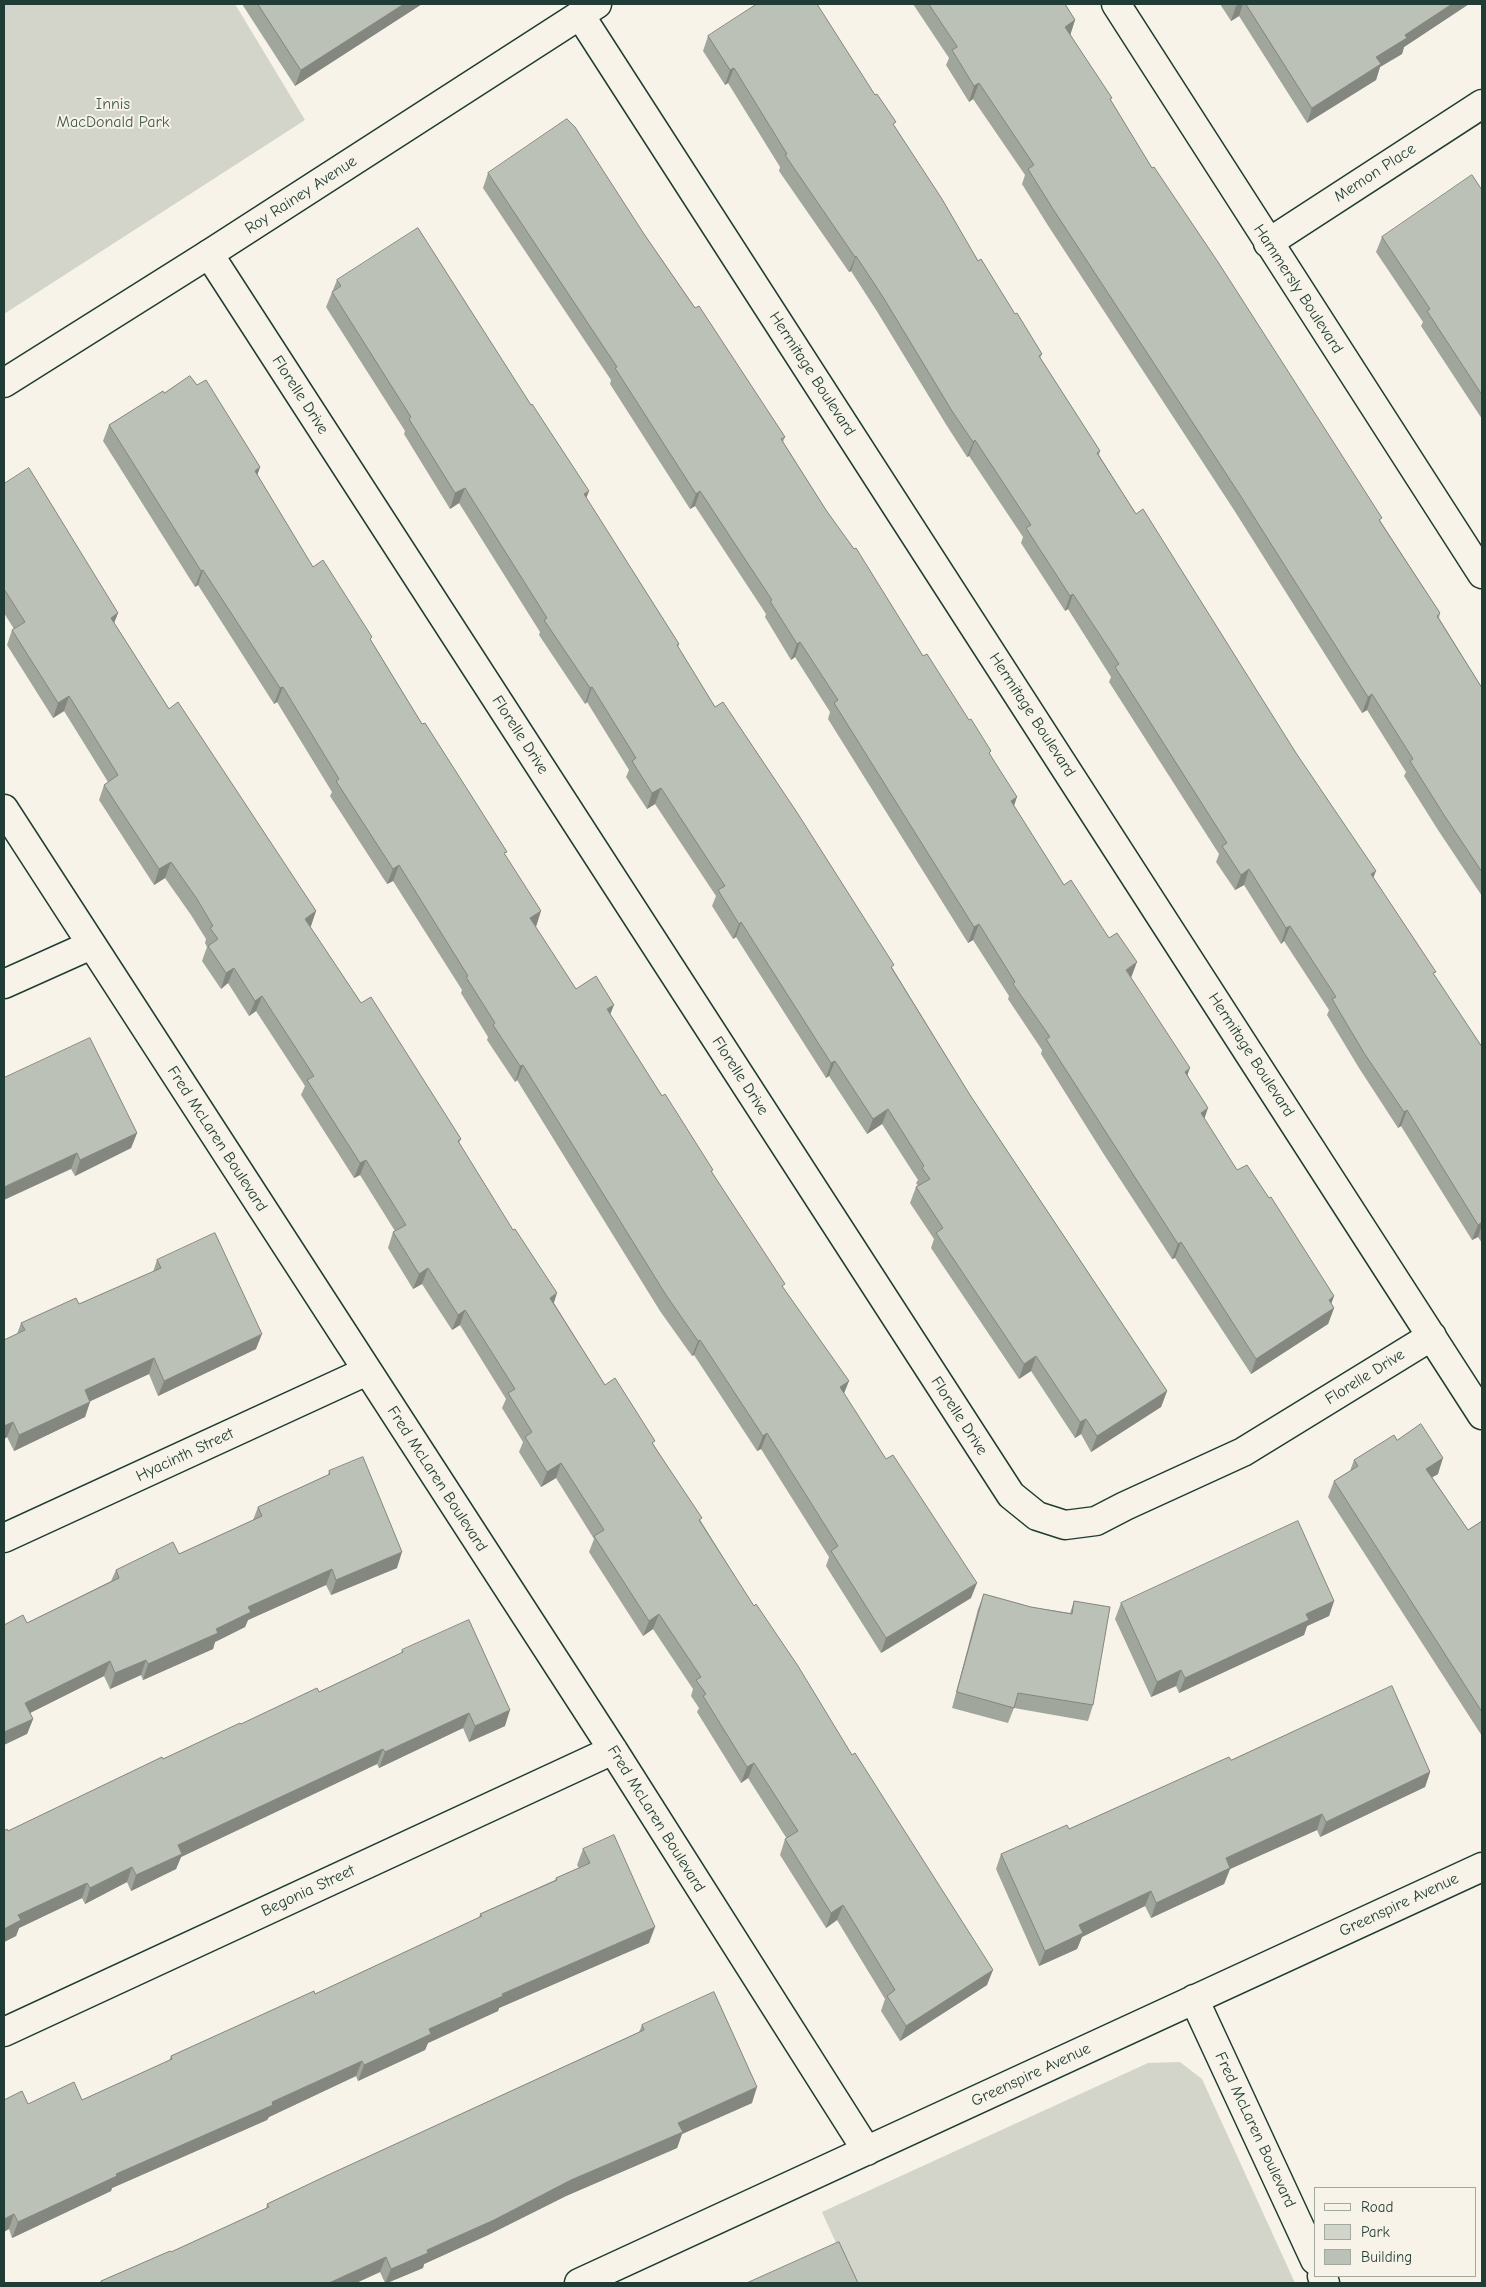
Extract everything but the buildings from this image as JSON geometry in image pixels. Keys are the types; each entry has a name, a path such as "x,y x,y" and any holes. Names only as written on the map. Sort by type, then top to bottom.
{"street":[{"name":"Hammersly Boulevard","path":"1116,4 1482,574"},
{"name":"Roy Rainey Avenue","path":"4,383 209,254 589,9"},
{"name":"Hermitage Boulevard","path":"589,9 1482,1415"},
{"name":"Memon Place","path":"1268,243 1482,104"},
{"name":"Florelle Drive","path":"209,254 1010,1495 1036,1516 1065,1525 1096,1521 1243,1452 1432,1336"},
{"name":"Fred McLaren Boulevard","path":"4,809 612,1750 867,2150"},
{"path":"4,984 91,945"},
{"name":"Hyacinth Street","path":"4,1538 367,1371"},
{"name":"Begonia Street","path":"4,2032 612,1750"},
{"name":"Greenspire Avenue","path":"579,2283 1482,1867"},
{"name":"Fred McLaren Boulevard","path":"1194,2000 1314,2258"}],"green space":[{"name":"Innis MacDonald Park","path":"4,4 235,4 305,120 4,314"},
{"path":"1180,2062 1202,2079 1295,2283 854,2283 822,2212 1148,2063"}]}
